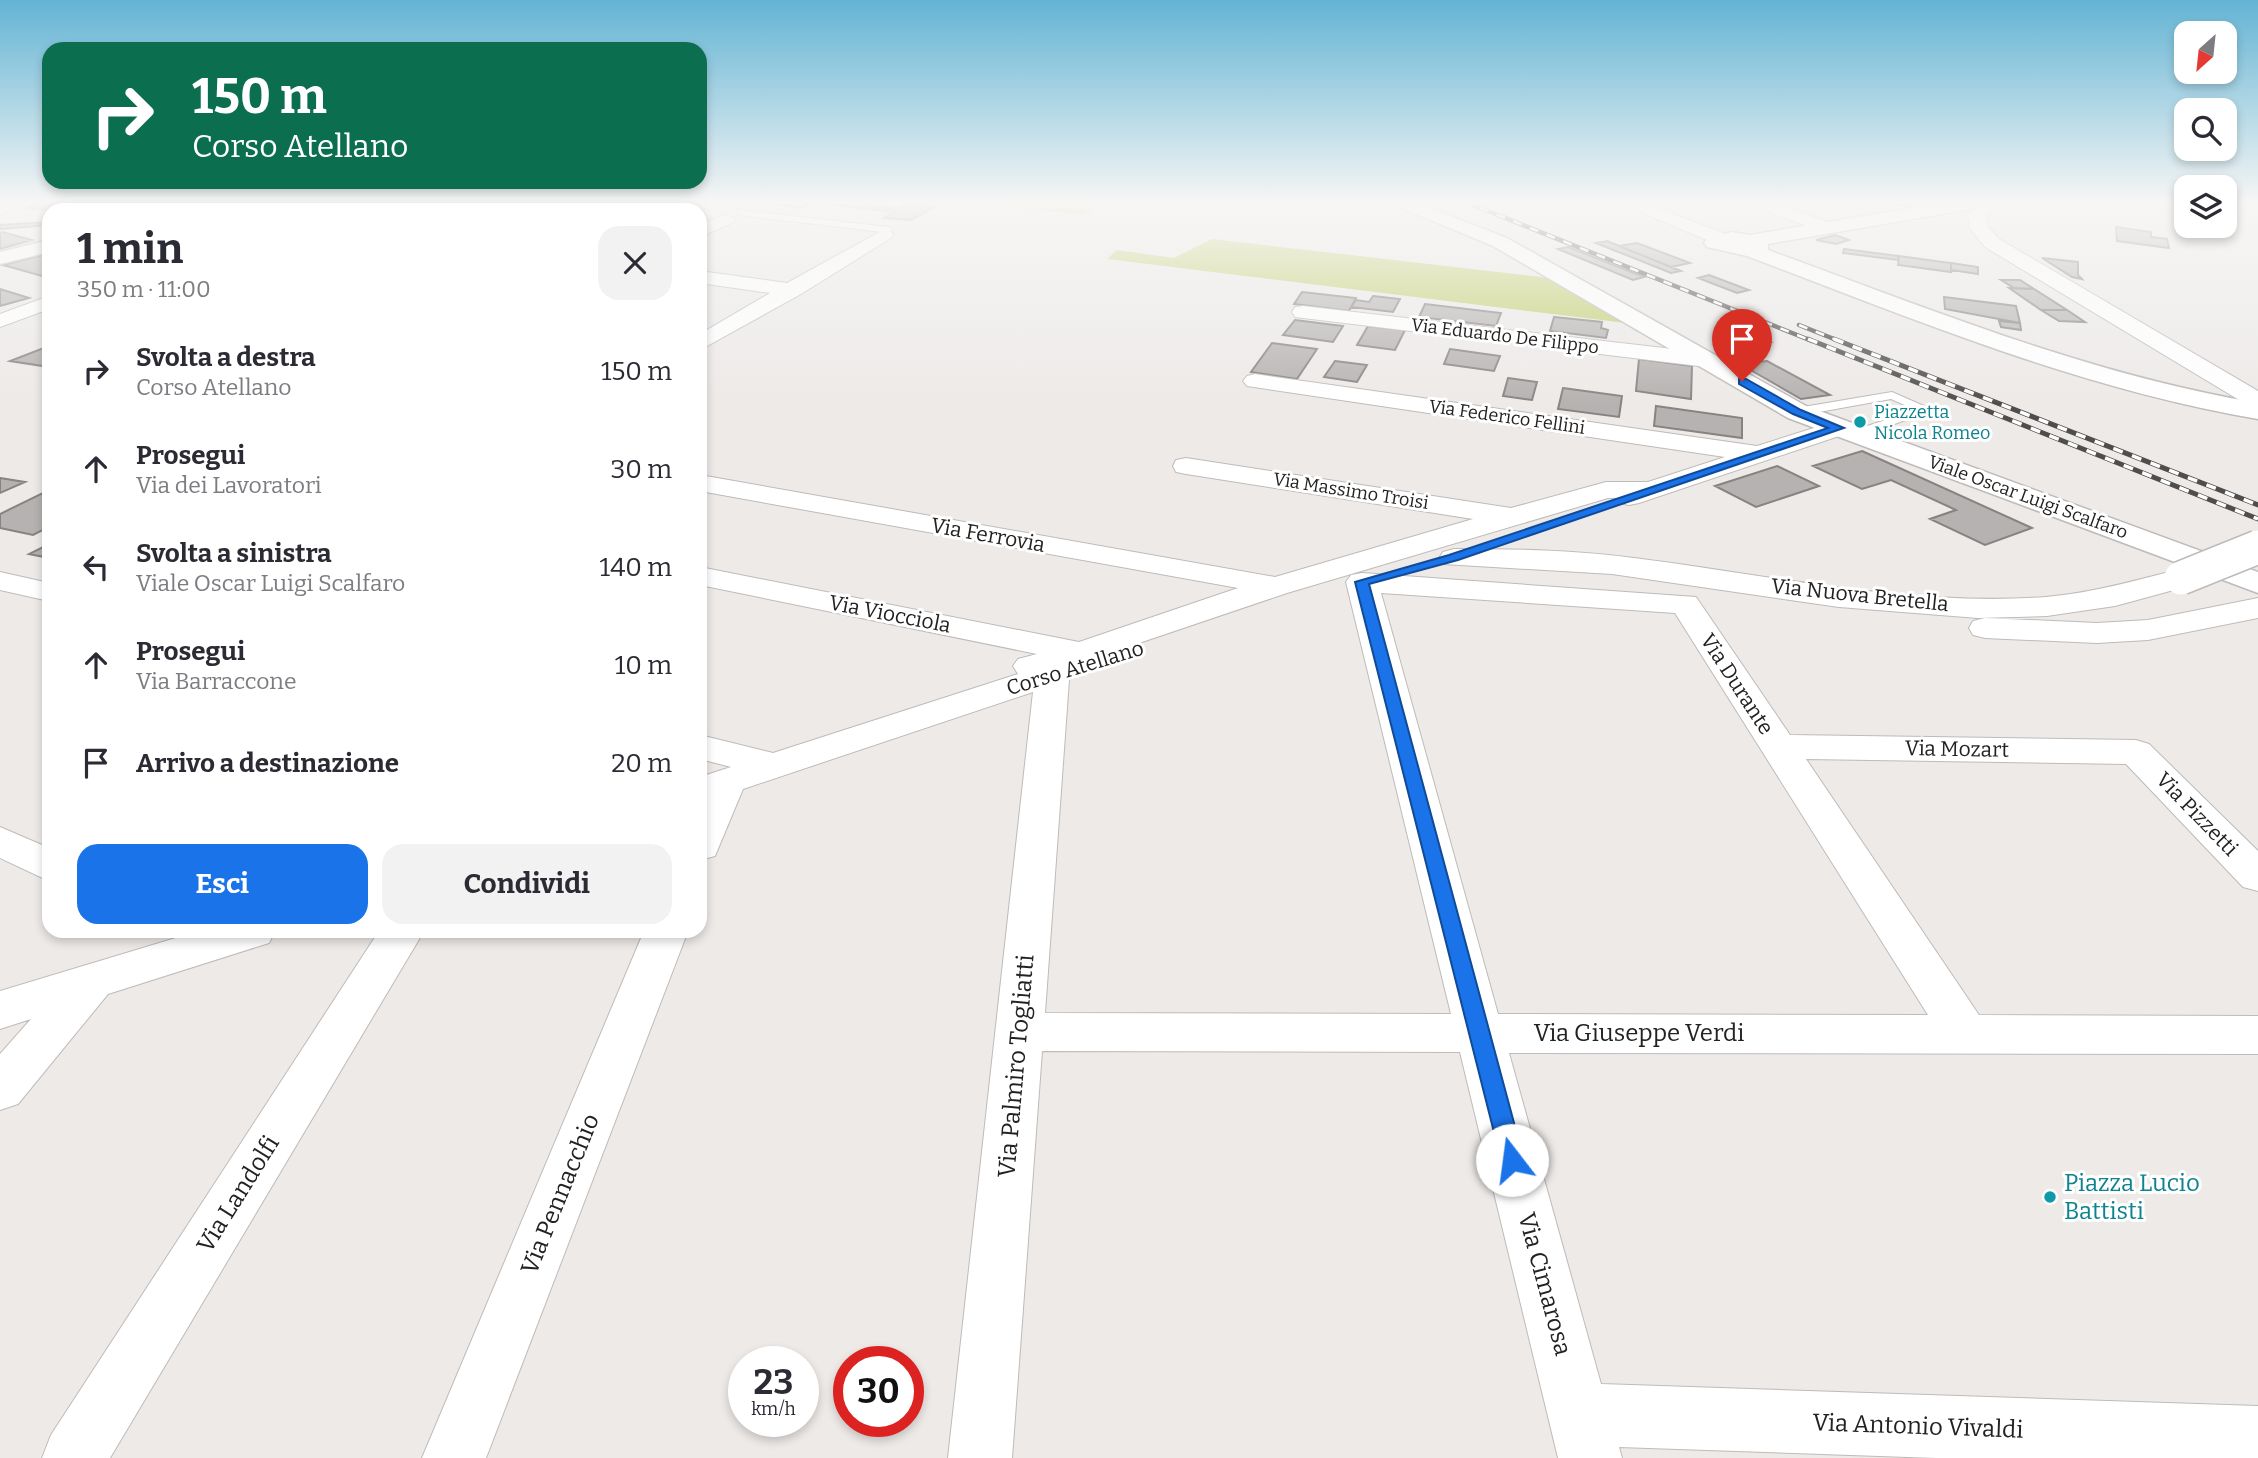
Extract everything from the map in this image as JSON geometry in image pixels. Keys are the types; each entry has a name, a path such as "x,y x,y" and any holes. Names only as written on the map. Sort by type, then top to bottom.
{"street":[{"path":"707,340 828,269"},
{"name":"Viale Oscar Luigi Scalfaro","path":"1547,269 1797,412 2258,583"},
{"path":"1810,269 2044,361 2135,387 2252,408"},
{"path":"2033,269 2252,408"},
{"path":"707,278 794,290"},
{"path":"0,321 42,305"},
{"path":"26,311 42,313"},
{"name":"Via Eduardo De Filippo","path":"1303,312 1707,360"},
{"name":"Via Federico Fellini","path":"1255,381 1760,454"},
{"path":"1454,558 1760,454 1847,431"},
{"name":"Via Massimo Troisi","path":"1186,466 1515,517"},
{"name":"Via Ferrovia","path":"707,484 1276,586"},
{"path":"1066,664 1276,586 1606,490 1651,490"},
{"name":"Via Nuova Bretella","path":"1454,558 1540,558 1632,567 1862,597 1982,607 2046,606 2096,600 2181,578 2258,547"},
{"name":"Corso Atellano","path":"713,786 778,766 1066,664 1454,558"},
{"name":"Via Viocciola","path":"707,578 1066,664"},
{"path":"0,581 42,591"},
{"name":"Via Durante","path":"1362,582 1685,604 1966,1034"},
{"name":"Via Cimarosa","path":"1362,582 1584,1436"},
{"path":"1862,597 1920,620 2037,632 2097,634 2148,630 2258,608"},
{"name":"Via Palmiro Togliatti","path":"980,1458 1020,1032 1066,664"},
{"name":"Via Mozart","path":"1779,747 2136,751"},
{"path":"707,749 778,766"},
{"name":"Via Pizzetti","path":"2136,751 2258,876"},
{"path":"707,814 713,786"},
{"path":"0,841 42,862"},
{"name":"Via Landolfi","path":"75,1458 398,938"},
{"name":"Via Pennacchio","path":"454,1458 663,938"},
{"path":"0,1010 92,982 190,939"},
{"path":"0,1089 92,982"},
{"name":"Via Giuseppe Verdi","path":"1020,1032 2258,1035"},
{"name":"Via Antonio Vivaldi","path":"1584,1436 2223,1444"}],"lane":[{"path":"1797,412 1892,395 1927,410 1847,431"}],"green space":[{"path":"1188,269 1472,269 1550,278 1626,323"}],"building":[{"path":"17,269 42,269 42,276"},
{"path":"1606,269 1624,269 1644,277 1633,280"},
{"path":"1661,269 1681,271 1671,273"},
{"path":"1929,269 1951,269 1951,272"},
{"path":"1978,269 1978,274 1951,270"},
{"path":"2059,269 2078,269 2078,275 2082,279 2072,277"},
{"path":"1709,275 1749,290 1737,293 1698,278"},
{"path":"2001,280 2020,280 2034,289 2014,288"},
{"path":"2009,288 2034,289 2067,310 2041,310"},
{"path":"0,289 29,298 0,306"},
{"path":"1302,292 1356,298 1349,311 1294,304"},
{"path":"1373,296 1400,299 1393,312 1351,307 1356,300 1369,302"},
{"path":"1944,297 2016,306 2020,323 1945,309"},
{"path":"1425,304 1501,313 1496,326 1419,317"},
{"path":"2041,310 2067,310 2085,322 2059,321"},
{"path":"1554,317 1602,322 1601,328 1608,330 1606,338 1550,331"},
{"path":"1295,320 1343,326 1333,342 1283,335"},
{"path":"1999,321 2020,323 2021,330 2001,327"},
{"path":"1368,326 1405,330 1395,350 1357,345"},
{"path":"1744,331 1771,342 1757,346 1729,334"},
{"path":"1272,343 1317,349 1297,379 1251,372"},
{"path":"42,349 42,366 10,361"},
{"path":"1450,349 1500,356 1494,371 1444,364"},
{"path":"1732,350 1747,359 1736,360 1721,352"},
{"path":"1639,359 1692,366 1691,399 1636,391"},
{"path":"1335,361 1367,365 1357,382 1324,377"},
{"path":"1767,361 1830,395 1801,399 1740,364"},
{"path":"1508,378 1537,382 1532,400 1503,396"},
{"path":"1563,388 1622,396 1619,417 1558,409"},
{"path":"1656,406 1742,418 1742,438 1654,426"},
{"path":"1862,451 2032,528 1985,545 1930,519 1956,510 1891,480 1862,489 1813,466"},
{"path":"1777,466 1819,486 1756,507 1715,486"},
{"path":"0,478 25,482 0,493"},
{"path":"42,493 42,530 33,535 0,528 0,514"},
{"path":"42,548 42,557 29,554"}],"railway":[{"path":"1633,269 1812,341"},
{"path":"1799,325 1834,339"},
{"path":"1808,339 2258,519"},
{"path":"1834,339 2258,505"},
{"path":"1834,339 1839,341"}],"place":[{"name":"Piazzetta Nicola Romeo","path":"1860,422"},
{"name":"Piazza Lucio Battisti","path":"2050,1197"}],"route":[{"path":"1512,1160 1362,582 1454,558 1550,523 1839,428 1797,412 1742,381"}]}
